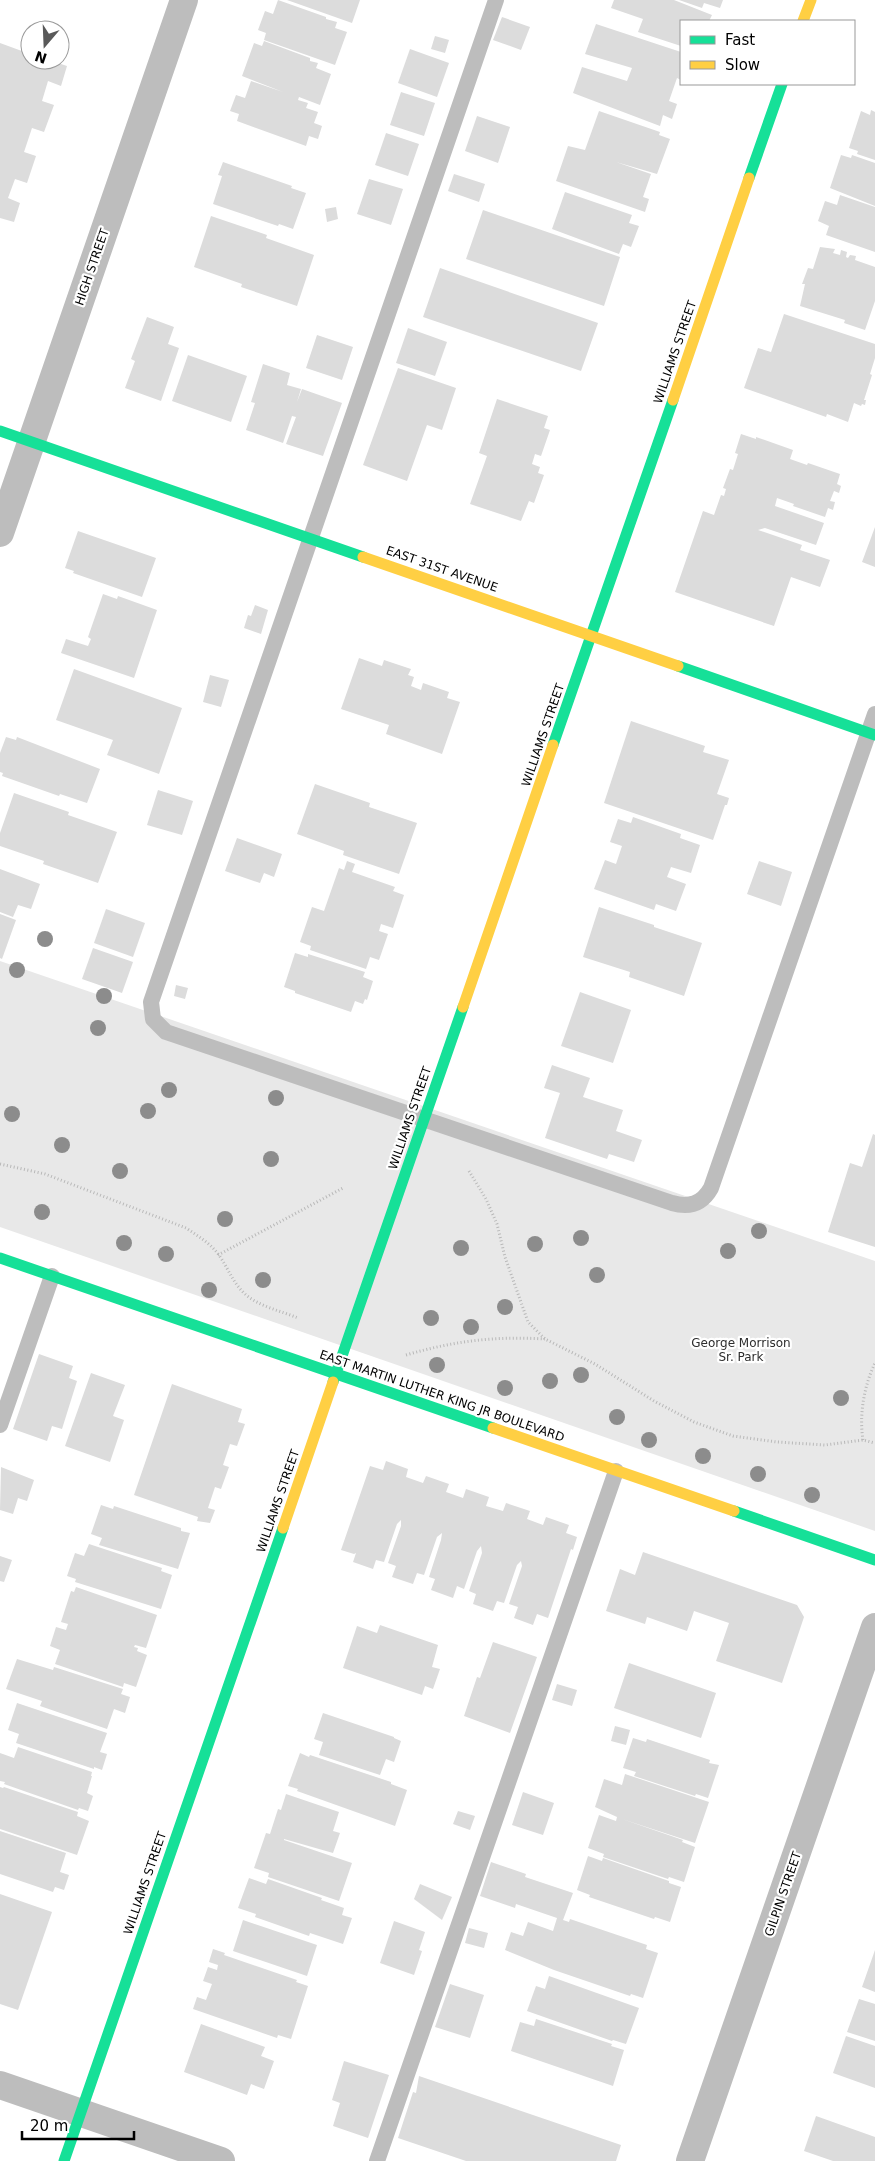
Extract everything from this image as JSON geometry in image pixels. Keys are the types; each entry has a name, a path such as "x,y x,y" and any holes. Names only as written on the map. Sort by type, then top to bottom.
{"street":[{"name":"HIGH STREET","path":"0,533 184,0"},
{"path":"803,20 811,0"},
{"name":"WILLIAMS STREET","path":"64,2161 782,85"},
{"name":"EAST 31ST AVENUE","path":"0,431 872,734"},
{"name":"EAST MARTIN LUTHER KING JR BOULEVARD","path":"0,1258 875,1560"},
{"name":"GILPIN STREET","path":"690,2161 875,1628"},
{"path":"0,2085 221,2161"}],"lane":[{"path":"496,0 151,1002 154,1019 166,1032 672,1203 691,1205 707,1196 872,734 875,714"},
{"path":"0,1425 52,1276"},
{"path":"377,2161 616,1471"}],"path":[{"path":"0,1164 45,1174 186,1228 206,1241 218,1255 232,1279 246,1295 266,1306 298,1318"},
{"path":"469,1171 486,1198 528,1322 545,1339 595,1364 654,1401 694,1422 733,1436 777,1442 825,1444 863,1440 875,1443"},
{"path":"218,1255 343,1188"},
{"path":"406,1355 442,1344 510,1337 545,1339"},
{"path":"863,1440 861,1428 867,1380 875,1364"}],"green space":[{"name":"George Morrison Sr. Park","path":"0,961 875,1261 875,1531 0,1227"}],"building":[{"path":"278,0 337,22 335,28 347,32 335,65 264,40 266,33 258,30 265,11 273,14"},
{"path":"287,0 360,0 352,23"},
{"path":"614,0 674,0 712,15 710,20 680,20 680,46 638,32 643,19 611,8"},
{"path":"679,0 723,0 720,8 704,3 702,8"},
{"path":"502,17 530,27 521,50 493,40"},
{"path":"596,24 680,52 680,80 677,78 669,101 677,104 672,119 663,115 660,126 573,93 582,67 627,81 632,68 585,54"},
{"path":"435,36 449,40 445,53 431,49"},
{"path":"264,41 310,58 310,61 318,63 316,68 331,74 320,105 299,97 298,100 308,103 306,108 318,112 314,123 322,126 318,139 309,136 306,146 237,121 239,114 230,111 236,95 245,98 251,81 283,92 242,76 254,43 262,46"},
{"path":"0,43 20,50 20,70 66,70 61,86 48,81 42,101 54,105 44,132 32,128 24,152 36,156 27,183 15,179 8,198 20,203 14,222 0,218"},
{"path":"410,49 449,63 437,97 398,83"},
{"path":"401,92 435,103 424,136 390,125"},
{"path":"871,110 875,112 875,160 857,154 858,151 849,148 861,111 870,115"},
{"path":"599,111 660,132 659,135 670,139 657,174 616,162 651,174 643,197 649,199 645,212 556,181 568,146 585,150"},
{"path":"477,116 510,127 498,163 465,151"},
{"path":"386,133 419,144 408,176 375,165"},
{"path":"841,155 851,158 852,155 875,163 875,206 830,188"},
{"path":"223,162 292,186 291,188 306,193 293,229 279,224 278,226 213,204 222,176 218,175"},
{"path":"454,174 485,184 479,202 448,191"},
{"path":"369,179 403,189 391,225 357,214"},
{"path":"565,192 632,215 629,223 639,226 631,247 623,244 619,254 552,229"},
{"path":"840,195 875,207 875,252 826,235 829,226 818,221 825,201 837,205"},
{"path":"336,207 338,219 327,222 325,209"},
{"path":"483,210 620,257 604,306 466,259"},
{"path":"211,216 267,235 266,238 314,255 297,306 241,287 242,284 194,267"},
{"path":"820,247 835,249 833,253 840,255 841,250 847,252 846,257 848,258 850,255 856,256 855,260 875,267 875,301 865,330 844,323 845,320 800,306 805,284 802,284 808,268 813,269"},
{"path":"440,268 598,323 581,371 423,317"},
{"path":"784,314 875,344 875,358 864,400 866,400 865,405 862,404 861,406 854,403 848,422 827,414 826,417 744,388 758,348 771,352"},
{"path":"147,317 174,327 168,344 179,348 161,401 125,388 135,361 131,359"},
{"path":"408,328 447,342 435,376 396,363"},
{"path":"317,335 353,347 342,380 306,368"},
{"path":"188,355 247,376 231,422 172,401"},
{"path":"263,364 290,373 287,385 301,389 297,402 302,389 342,403 323,456 286,444 296,417 292,416 283,443 246,430 255,403 251,402"},
{"path":"398,368 456,388 442,430 427,425 407,481 363,465"},
{"path":"497,399 548,416 544,428 550,430 541,456 535,454 532,464 540,467 538,473 544,475 534,503 529,501 521,521 470,504 487,456 479,453"},
{"path":"741,434 756,439 756,437 793,450 790,459 840,474 837,484 841,486 839,493 834,491 830,501 835,502 833,510 828,508 825,517 793,506 794,504 777,498 775,506 824,523 816,545 765,528 758,530 802,545 800,550 830,560 820,587 791,577 774,626 675,592 703,511 714,515 721,495 724,496 726,489 723,488 730,469 733,470 738,454 735,453"},
{"path":"875,527 875,567 862,562"},
{"path":"78,531 156,558 142,597 73,573 74,571 65,568"},
{"path":"103,594 117,599 118,596 157,610 134,678 61,653 66,639 88,646 91,639 88,637"},
{"path":"255,605 268,610 261,634 244,628 248,615 251,616"},
{"path":"359,658 382,666 384,660 411,669 408,675 414,677 411,686 421,690 423,683 449,692 447,698 460,702 442,754 386,734 389,725 341,709"},
{"path":"74,669 182,708 159,774 107,755 113,740 56,720"},
{"path":"210,675 229,680 221,707 203,702"},
{"path":"631,721 705,746 703,752 729,760 717,794 729,798 713,840 604,803"},
{"path":"6,737 16,740 17,737 100,769 87,803 60,794 59,796 2,776 3,773 0,772 0,753"},
{"path":"315,784 370,803 369,807 417,823 399,874 343,855 344,851 297,834"},
{"path":"158,790 193,801 182,835 147,825"},
{"path":"14,793 69,812 68,815 117,832 98,883 43,864 44,861 0,846 0,833"},
{"path":"633,817 681,834 680,838 700,845 691,873 671,867 667,877 686,884 676,911 656,904 654,910 594,889 605,860 616,864 622,846 610,842 618,819 631,823"},
{"path":"237,838 282,854 274,877 264,873 260,883 225,871"},
{"path":"347,861 355,864 352,872 395,887 393,891 404,895 393,928 381,924 379,931 388,934 379,960 370,957 366,969 310,950 311,946 300,942 312,907 324,911 339,868 344,870"},
{"path":"759,861 792,872 781,906 747,894"},
{"path":"0,869 40,884 31,909 18,905 13,917 0,912"},
{"path":"599,907 702,943 684,996 629,977 630,972 583,957"},
{"path":"106,909 145,923 133,957 94,943"},
{"path":"0,914 16,920 2,959 0,958"},
{"path":"93,948 133,962 122,993 82,979"},
{"path":"295,953 308,957 308,954 365,972 363,977 373,981 367,1000 365,999 363,1004 355,1001 351,1012 295,993 295,991 284,987"},
{"path":"176,985 188,988 185,999 174,996"},
{"path":"580,992 631,1010 613,1063 561,1046"},
{"path":"552,1065 590,1078 583,1097 623,1110 616,1131 642,1140 634,1162 609,1154 607,1159 545,1138 560,1093 544,1088"},
{"path":"873,1134 875,1135 875,1247 828,1232 850,1163 862,1167"},
{"path":"39,1354 73,1366 69,1378 77,1381 62,1429 52,1426 47,1441 13,1429"},
{"path":"91,1373 125,1385 113,1416 124,1420 110,1462 65,1446"},
{"path":"172,1384 242,1409 238,1422 245,1424 237,1446 230,1444 223,1465 229,1467 221,1489 215,1487 208,1508 215,1510 210,1523 197,1521 198,1517 134,1495"},
{"path":"386,1461 408,1469 406,1477 423,1483 426,1476 449,1484 446,1492 463,1498 466,1489 489,1497 486,1506 503,1511 506,1503 530,1511 527,1519 543,1525 546,1517 569,1525 566,1533 577,1537 573,1550 571,1549 548,1618 537,1614 533,1625 514,1618 518,1607 509,1604 522,1566 521,1561 517,1565 504,1603 497,1601 493,1611 473,1604 476,1594 469,1591 482,1553 481,1546 477,1551 464,1589 457,1586 453,1598 431,1590 435,1579 429,1577 442,1533 437,1537 424,1575 417,1573 413,1584 392,1577 396,1566 388,1563 401,1526 401,1520 397,1524 384,1562 376,1560 373,1569 353,1562 356,1553 341,1550 370,1466 383,1470"},
{"path":"1,1467 34,1480 27,1501 18,1498 13,1514 0,1510"},
{"path":"101,1505 113,1509 114,1506 181,1528 181,1531 190,1533 178,1569 99,1545 102,1538 91,1534"},
{"path":"89,1544 162,1568 161,1571 172,1575 161,1609 75,1582 76,1579 67,1576 75,1553 84,1556"},
{"path":"643,1552 797,1605 804,1617 782,1683 716,1661 729,1623 694,1611 687,1631 647,1617 645,1624 606,1611 620,1569 635,1575"},
{"path":"0,1556 12,1560 4,1582 0,1581"},
{"path":"76,1587 157,1615 146,1648 135,1645 134,1647 138,1648 137,1651 147,1655 136,1687 124,1683 123,1687 55,1664 60,1650 50,1646 56,1627 66,1630 68,1624 61,1622 71,1591 74,1592"},
{"path":"380,1625 438,1645 432,1667 440,1669 433,1689 425,1686 422,1695 343,1668 357,1626 377,1633"},
{"path":"493,1642 537,1657 510,1733 464,1716 477,1677 480,1678"},
{"path":"17,1659 53,1670 54,1667 123,1689 121,1694 130,1697 125,1713 114,1709 107,1729 40,1706 42,1701 6,1689"},
{"path":"629,1663 716,1693 701,1738 614,1708"},
{"path":"557,1684 577,1690 572,1706 552,1700"},
{"path":"17,1703 107,1733 100,1752 107,1754 102,1770 16,1743 19,1734 8,1730"},
{"path":"323,1713 401,1741 394,1762 386,1759 380,1775 319,1755 323,1742 314,1739"},
{"path":"615,1726 630,1730 626,1745 611,1741"},
{"path":"633,1738 646,1742 647,1739 710,1760 709,1763 719,1765 708,1798 696,1794 695,1796 634,1776 636,1772 623,1768"},
{"path":"18,1747 92,1772 87,1793 93,1796 88,1811 79,1808 78,1810 0,1781 0,1753 14,1758"},
{"path":"300,1753 391,1782 391,1784 407,1790 395,1826 297,1791 298,1789 288,1786"},
{"path":"625,1774 709,1802 695,1843 622,1819 683,1840 682,1842 695,1847 684,1882 669,1877 668,1879 603,1857 604,1854 588,1848 599,1815 616,1821 617,1817 595,1807 604,1779 622,1785"},
{"path":"0,1787 78,1812 77,1816 89,1821 77,1855 0,1829"},
{"path":"523,1792 554,1803 543,1835 512,1825"},
{"path":"286,1794 339,1812 333,1831 340,1833 333,1853 284,1840 352,1863 339,1901 268,1877 269,1873 254,1868 266,1833 270,1834 278,1809 281,1810"},
{"path":"458,1811 475,1816 470,1830 453,1824"},
{"path":"0,1831 66,1853 60,1872 69,1875 64,1890 55,1887 53,1892 0,1874"},
{"path":"588,1856 602,1861 603,1858 681,1887 670,1922 655,1917 654,1919 589,1897 590,1895 577,1890"},
{"path":"491,1862 526,1874 525,1877 573,1893 563,1920 569,1922 570,1919 647,1945 646,1949 658,1953 643,1998 631,1994 630,1996 554,1970 505,1950 511,1932 523,1936 528,1922 553,1931 557,1918 516,1904 515,1908 480,1896"},
{"path":"249,1878 266,1884 268,1879 344,1908 342,1915 352,1918 343,1944 310,1933 309,1936 255,1917 256,1914 238,1908"},
{"path":"420,1884 452,1897 442,1920 414,1899"},
{"path":"0,1894 52,1912 18,2010 0,2004"},
{"path":"243,1920 317,1945 307,1976 233,1951"},
{"path":"394,1921 425,1932 419,1950 422,1951 414,1975 380,1963"},
{"path":"469,1928 488,1933 484,1948 465,1943"},
{"path":"213,1949 225,1953 224,1955 297,1980 296,1982 308,1986 291,2039 278,2035 277,2038 193,2009 197,1997 206,2000 212,1984 203,1981 208,1967 217,1970 218,1965 209,1962"},
{"path":"875,1950 875,1992 862,1987"},
{"path":"549,1976 639,2008 626,2044 612,2041 527,2011 536,1986 545,1989"},
{"path":"450,1984 484,1995 470,2038 435,2027"},
{"path":"859,1999 875,2004 875,2041 847,2032"},
{"path":"536,2019 612,2044 611,2046 624,2050 613,2086 511,2051 520,2022 534,2026"},
{"path":"201,2024 265,2047 261,2056 274,2061 264,2089 251,2084 247,2095 184,2072"},
{"path":"846,2036 875,2046 875,2088 833,2073"},
{"path":"344,2061 389,2075 368,2138 333,2126 340,2103 332,2100"},
{"path":"419,2076 621,2145 616,2161 466,2161 398,2138 413,2092 416,2093"},
{"path":"816,2116 875,2137 875,2161 833,2161 804,2151"}],"traffic: fast":[{"path":"749,178 782,85"},
{"path":"553,745 673,400"},
{"path":"0,431 363,557"},
{"path":"678,666 875,735"},
{"path":"333,1382 463,1007"},
{"path":"0,1258 493,1428"},
{"path":"734,1511 875,1560"},
{"path":"64,2161 283,1528"}],"traffic: slow":[{"path":"803,20 811,0"},
{"path":"673,400 749,178"},
{"path":"363,557 678,666"},
{"path":"463,1007 553,745"},
{"path":"283,1528 333,1382"},
{"path":"493,1428 734,1511"}]}
